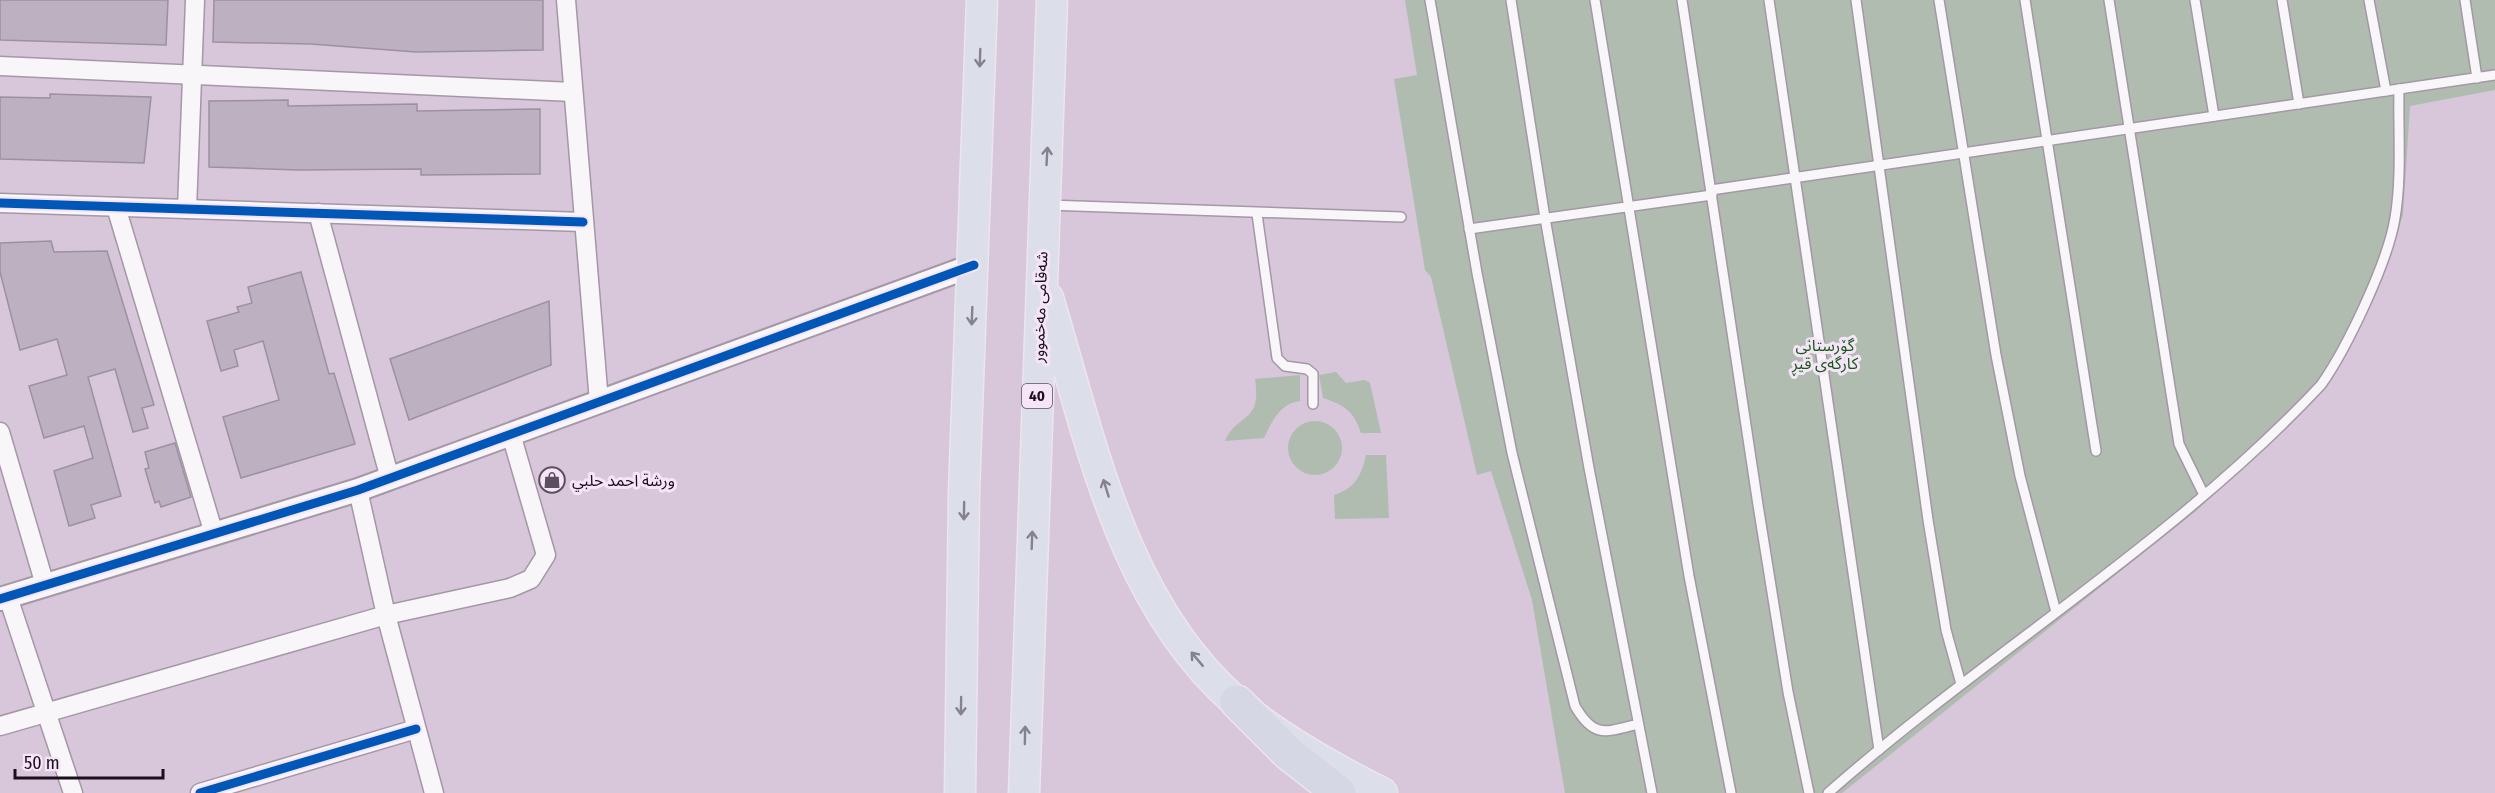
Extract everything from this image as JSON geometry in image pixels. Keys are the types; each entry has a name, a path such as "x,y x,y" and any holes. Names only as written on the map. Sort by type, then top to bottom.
{"highway":[{"path":"960,793 964,492 982,0"},
{"name":"شەقامی مەخموور","path":"1024,793 1052,0"},
{"path":"1041,275 1109,498 1155,601 1182,642 1237,702 1288,753 1339,793"},
{"path":"1237,702 1299,746 1382,793"}],"street":[{"path":"187,209 195,0"},
{"path":"566,0 599,402"},
{"path":"0,66 573,92"},
{"path":"0,203 583,222"},
{"path":"116,207 214,534"},
{"path":"318,213 390,479"},
{"path":"73,793 47,713 4,598 390,479 974,264"},
{"path":"0,432 45,585"},
{"path":"0,726 386,615 510,588 531,579 546,555 511,434"},
{"path":"358,490 386,615 434,793"},
{"path":"200,793 416,729"}],"lane":[{"path":"1430,0 1469,229 1512,453 1575,706 1583,720 1594,729 1605,732 1638,724"},
{"path":"1511,0 1545,218 1652,793"},
{"path":"1595,0 1689,576 1731,793"},
{"path":"1682,0 1758,505 1788,692 1809,793"},
{"path":"1769,0 1879,750"},
{"path":"1856,0 1941,600 1961,684"},
{"path":"1939,0 1996,355 2020,476 2056,612"},
{"path":"2025,0 2096,451"},
{"path":"2109,0 2179,444 2204,495"},
{"path":"2195,0 2214,116"},
{"path":"2282,0 2299,104"},
{"path":"2369,0 2386,91"},
{"path":"2465,0 2477,78"},
{"path":"1469,229 1628,207 1796,178 2495,75"},
{"path":"1828,793 1961,684 2204,495 2241,464 2320,385 2333,368 2361,311 2395,217 2399,89"},
{"path":"1045,205 1257,214 1401,217"},
{"path":"1257,214 1277,358 1285,366 1307,369 1313,374 1313,404"}],"green space":[{"name":"گۆڕستانی کارگەی قیڕ","path":"1405,0 2495,0 2495,90 2410,106 2403,215 2387,263 2333,378 2281,433 2196,511 1842,793 1565,793 1532,600 1491,471 1477,475 1431,277 1425,270 1394,79 1417,75"},
{"path":"1336,372 1346,383 1365,380 1370,383 1381,433 1361,433 1355,419 1347,410 1323,398 1319,375"},
{"path":"1300,375 1300,401 1282,410 1273,420 1264,438 1225,441 1236,425 1252,411 1255,404 1255,379"},
{"path":"1315,421 1325,423 1334,429 1340,438 1342,448 1340,458 1334,467 1325,473 1315,475 1305,473 1296,467 1290,458 1288,448 1290,438 1296,429 1305,423"},
{"path":"1366,455 1386,455 1389,518 1335,519 1334,495 1347,489 1356,480"}],"building":[{"path":"0,0 168,0 166,45 0,40"},
{"path":"214,0 543,0 543,50 416,52 311,44 213,42"},
{"path":"50,94 151,97 144,163 0,159 0,97 50,98"},
{"path":"288,100 288,106 417,104 417,111 540,109 540,174 421,175 421,169 298,170 209,167 209,101"},
{"path":"51,241 54,252 107,251 154,405 142,408 148,428 133,432 115,369 88,377 121,496 91,505 95,518 69,526 54,471 93,458 84,426 44,438 29,386 67,375 57,339 20,350 0,272 0,243"},
{"path":"301,272 329,374 334,373 355,444 241,478 223,417 279,400 263,341 234,350 238,366 221,371 207,321 239,312 237,307 252,303 248,287"},
{"path":"549,301 551,365 409,420 390,359"},
{"path":"175,443 191,497 161,507 159,501 155,503 145,469 149,468 145,452"}],"cycle path":[{"path":"0,203 583,222"},
{"path":"0,599 358,490 974,265"},
{"path":"200,793 416,729"}],"place":[{"name":"ورشة احمد حلبي","path":"552,480"}]}
